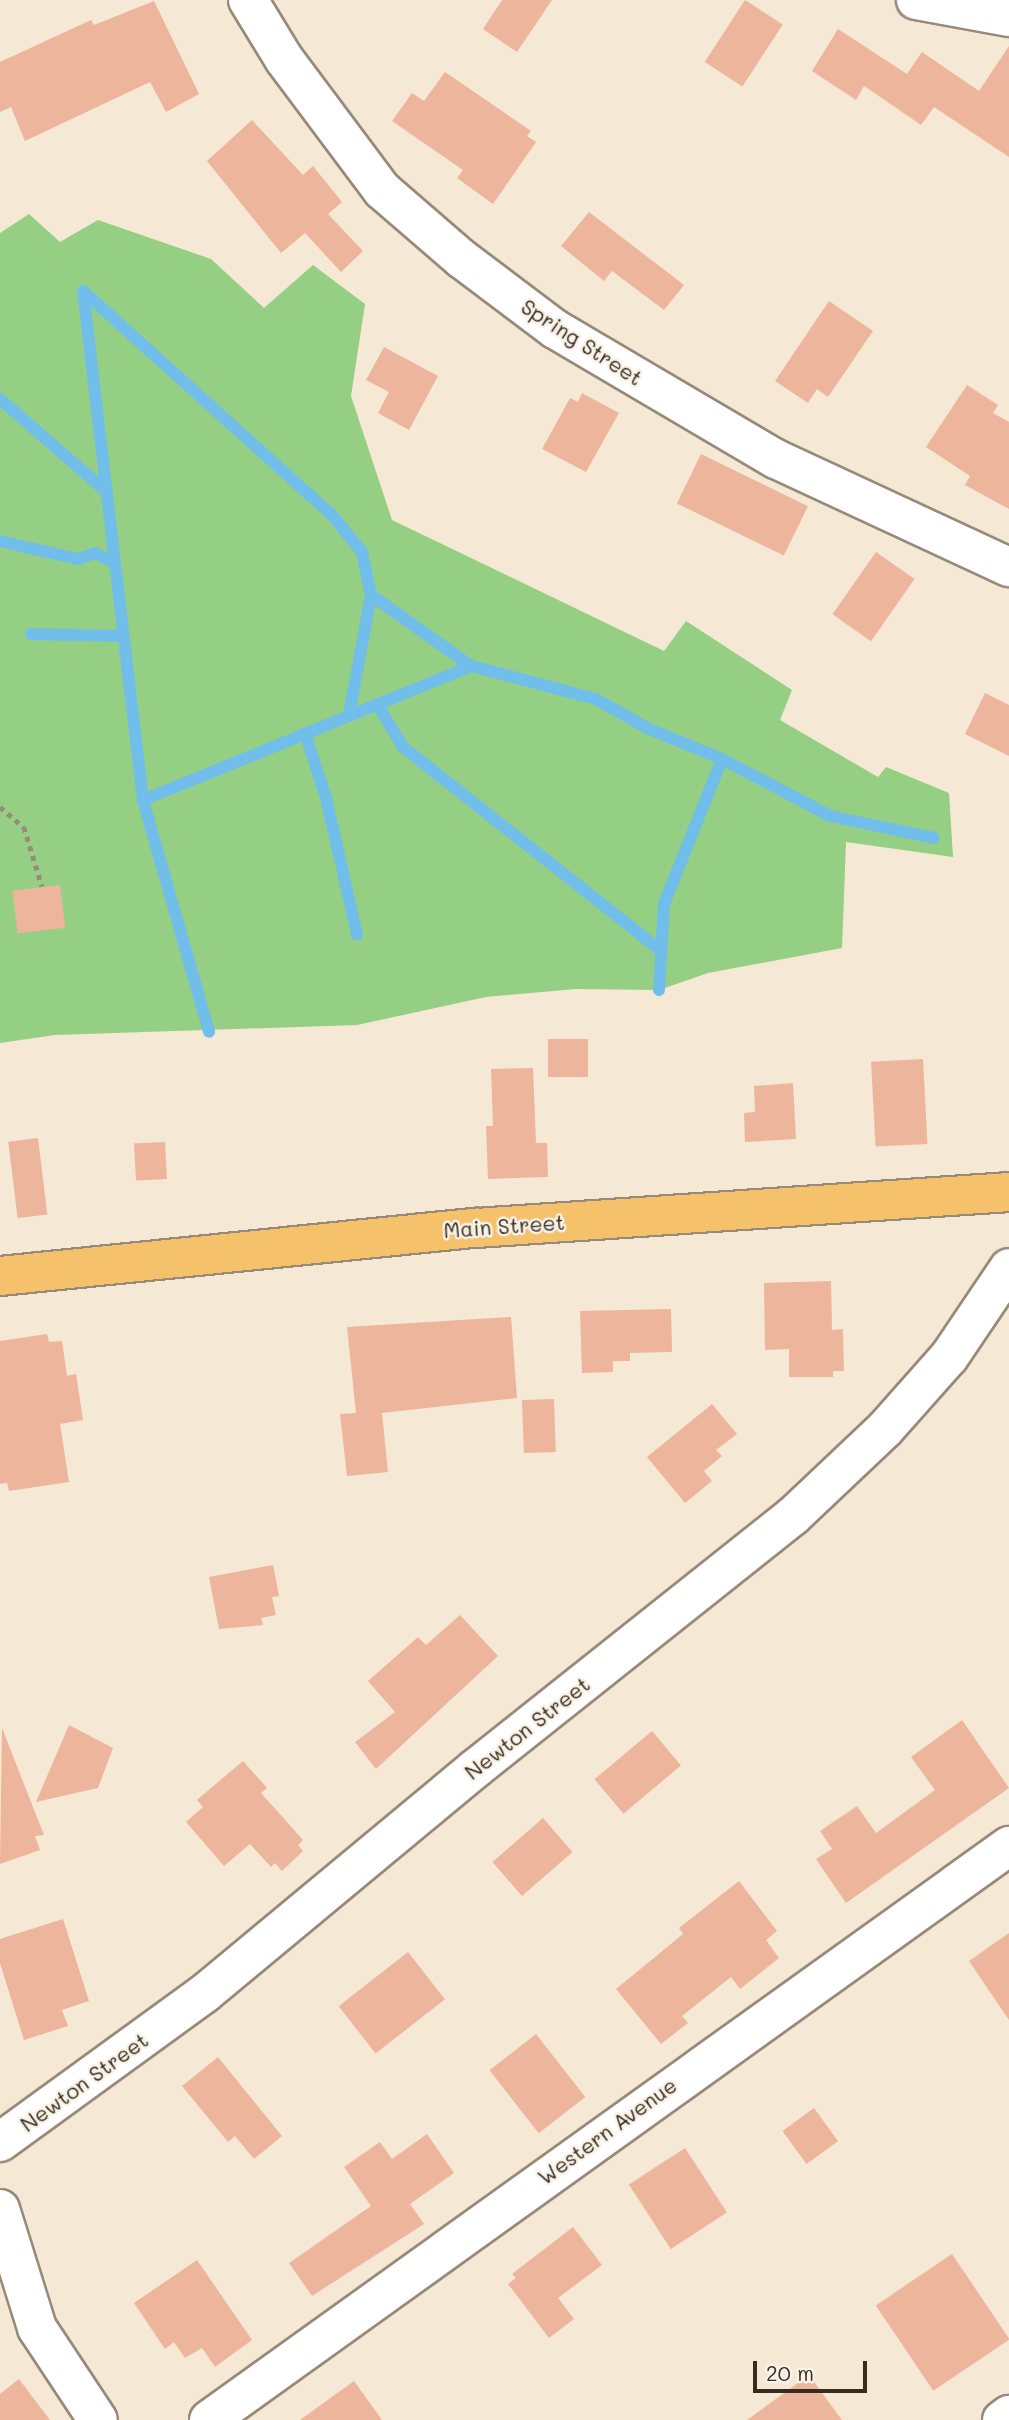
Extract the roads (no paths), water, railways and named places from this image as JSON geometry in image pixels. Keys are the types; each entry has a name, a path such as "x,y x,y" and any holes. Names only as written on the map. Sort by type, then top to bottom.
{"main road":[{"name":"Main Street","path":"0,1276 463,1229 1009,1192"}],"street":[{"name":"Spring Street","path":"248,0 284,59 382,190 462,259 555,329 776,459 1009,567"},
{"path":"916,0 1009,17"},
{"name":"Newton Street","path":"0,2142 205,1993 476,1768 793,1516 885,1429 949,1357 1009,1268"},
{"name":"Western Avenue","path":"209,2420 1009,1846"},
{"path":"0,2209 37,2328 98,2420"},
{"path":"1002,2420 1009,2415"}],"waterway":[{"path":"83,291 143,800 209,1032"},
{"path":"83,291 332,515 362,552 371,595 349,715"},
{"path":"0,399 107,492"},
{"path":"0,541 78,559 95,553 115,563"},
{"path":"371,595 471,666 596,699 649,729 722,759 830,816 934,838"},
{"path":"31,634 123,636"},
{"path":"143,800 471,666"},
{"path":"377,704 403,747 659,949"},
{"path":"305,733 326,798 357,935"},
{"path":"659,990 664,904 722,759"}]}
